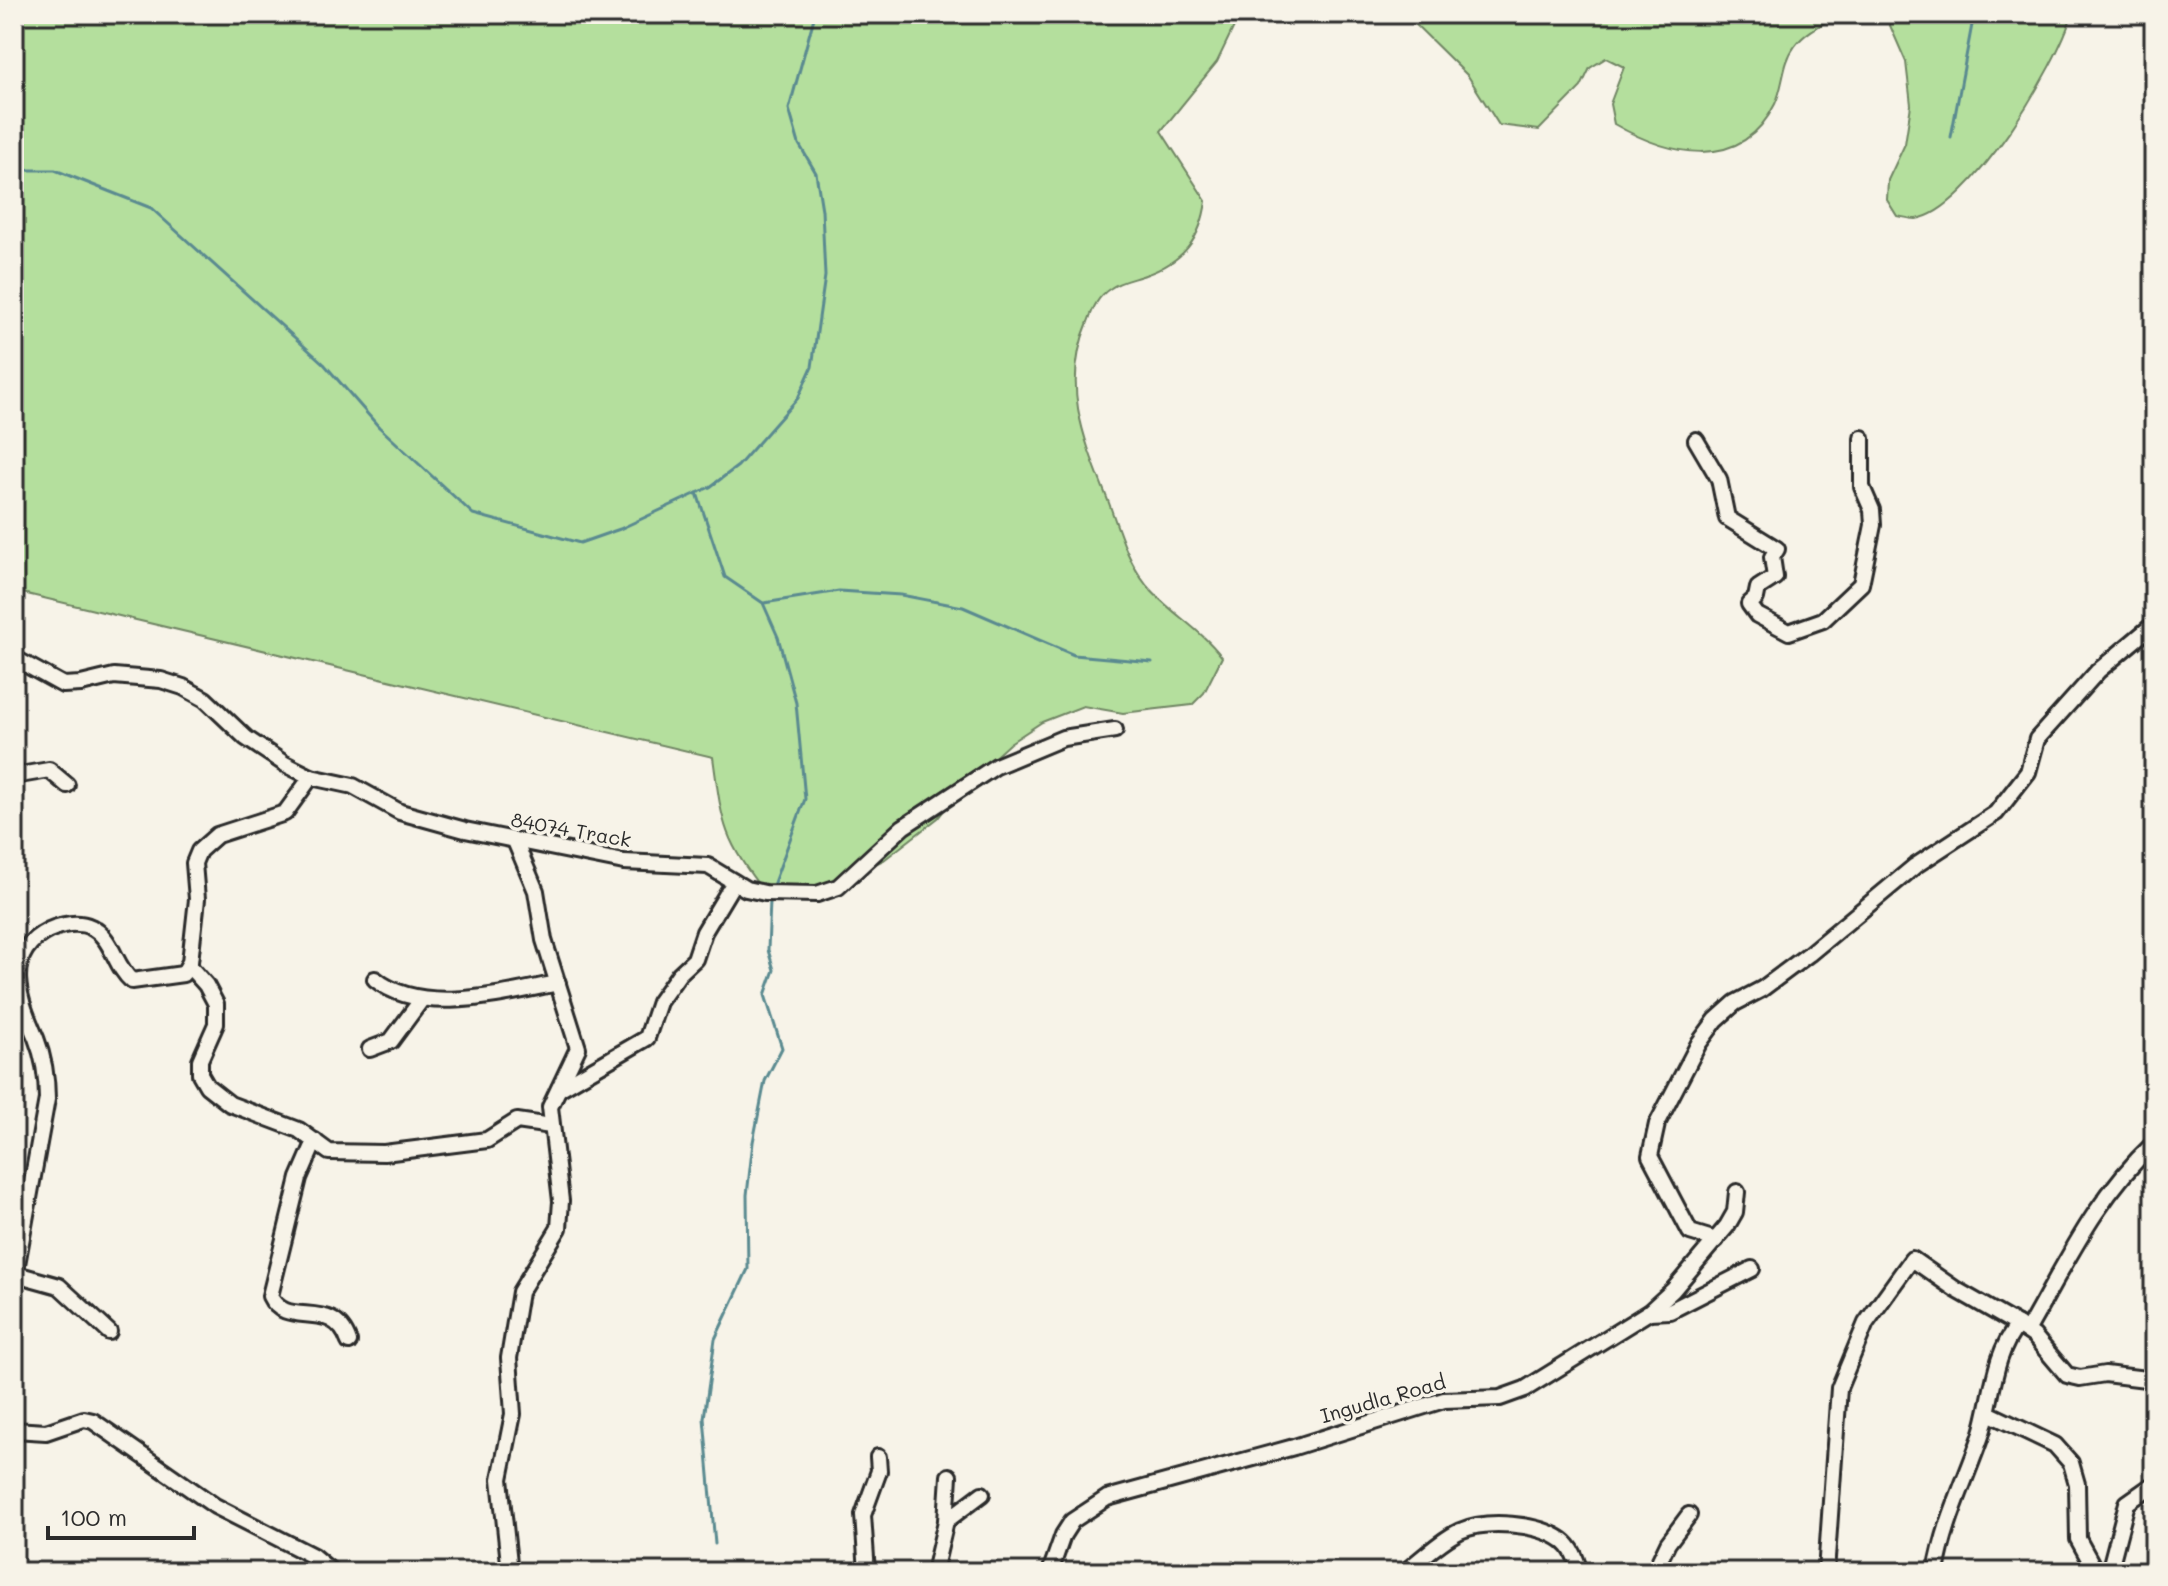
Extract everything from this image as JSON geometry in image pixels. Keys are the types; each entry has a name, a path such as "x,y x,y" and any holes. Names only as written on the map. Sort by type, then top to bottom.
{"street":[{"path":"1696,440 1719,479 1727,518 1777,549 1772,557 1775,577 1758,588 1756,598 1749,604 1757,615 1789,632 1823,620 1861,584 1873,525 1872,510 1862,487 1862,438"},
{"path":"1716,1240 1690,1232 1650,1156 1657,1124 1699,1043 1735,1003 1762,989 1809,954 1915,866 1996,813 2028,772 2037,739 2098,671 2154,624"},
{"name":"84074 Track","path":"14,658 63,685 128,676 183,687 205,699 259,748 311,777 353,786 400,812 515,841 624,862 708,866 753,891 780,894 817,894 838,887 903,827 996,766 1063,738 1115,730"},
{"path":"14,776 49,770 67,785"},
{"path":"109,1332 59,1286 15,1278 47,1099 47,1073 17,995 17,974 25,952 41,934 77,924 94,929 107,941 132,981 180,975 189,966 197,899 194,863 199,851 217,835 285,813 311,777"},
{"path":"510,1572 500,1479 513,1414 509,1358 520,1292 555,1239 562,1216 550,1107 578,1048 544,940 536,891 515,841"},
{"path":"558,1089 647,1038 662,996 695,959 704,932 734,882"},
{"path":"189,966 206,985 216,1004 216,1024 200,1060 200,1074 207,1086 244,1112 283,1123 335,1154 384,1153 487,1140 517,1121 551,1126"},
{"path":"375,979 396,994 422,999 474,998 558,983"},
{"path":"370,1049 391,1041 422,999"},
{"path":"315,1141 299,1178 270,1296 286,1312 330,1318 342,1328 349,1342"},
{"path":"1936,1572 1954,1500 1988,1413 1989,1392 2006,1342 2023,1328 2098,1206 2128,1168 2154,1143"},
{"name":"Ingudla Road","path":"1050,1572 1063,1535 1080,1513 1095,1503 1444,1400 1514,1394 1649,1312 1716,1240 1733,1217 1737,1192"},
{"path":"1826,1572 1839,1388 1866,1323 1912,1259 1924,1264 1955,1289 2023,1328 2067,1375 2080,1378 2105,1374 2154,1380"},
{"path":"1649,1312 1670,1311 1729,1284 1752,1269"},
{"path":"1988,1413 2055,1445 2071,1463 2077,1484 2078,1539 2096,1572"},
{"path":"14,1430 46,1432 84,1419 93,1421 215,1506 313,1556 332,1572"},
{"path":"867,1572 863,1515 879,1471 878,1457"},
{"path":"934,1572 946,1521 949,1476"},
{"path":"2109,1572 2127,1503 2154,1484"},
{"path":"946,1521 982,1494"},
{"path":"1654,1572 1668,1543 1689,1515"},
{"path":"1405,1572 1459,1531 1485,1524 1539,1529 1562,1540 1574,1553 1580,1572"}],"green space":[{"path":"14,14 1240,14 1217,62 1161,131 1206,201 1195,238 1170,263 1119,284 1103,295 1088,322 1076,369 1076,392 1084,436 1134,567 1147,586 1222,657 1204,693 1192,705 1123,713 1083,706 1042,722 1010,743 964,785 938,818 884,860 860,871 845,885 765,893 732,844 722,815 713,757 14,591"},
{"path":"1405,14 1840,14 1810,32 1795,46 1775,104 1760,126 1742,141 1722,149 1701,152 1656,144 1614,124 1610,104 1624,67 1606,58 1590,68 1581,87 1539,130 1499,125 1468,76"},
{"path":"1885,14 2072,14 2050,66 2009,133 1961,191 1937,210 1916,219 1897,216 1887,200 1888,180 1905,144 1911,105 1906,62"}],"waterway":[{"path":"14,170 55,170 151,208 324,364 379,427 473,514 580,543 620,529 710,487 738,466 798,398 812,367 825,276 822,210 816,173 799,144 789,109 815,14"},
{"path":"1951,137 1974,14"},
{"path":"697,493 725,577 763,603 778,637 796,703 805,799 772,888"},
{"path":"764,603 839,591 901,595 963,607 1074,655 1152,662"},
{"path":"715,1544 704,1418 715,1339 748,1269 747,1195 753,1142 765,1081 782,1048 765,995 774,970 768,950 770,901"}]}
